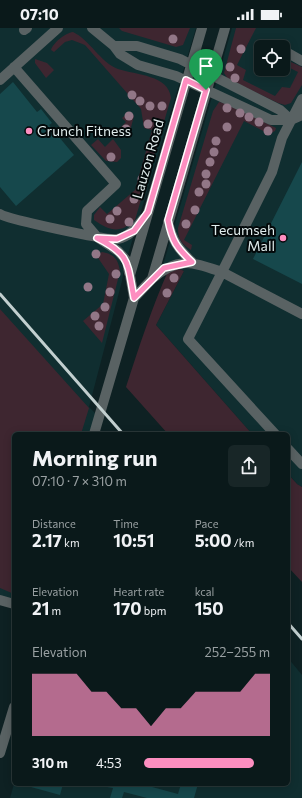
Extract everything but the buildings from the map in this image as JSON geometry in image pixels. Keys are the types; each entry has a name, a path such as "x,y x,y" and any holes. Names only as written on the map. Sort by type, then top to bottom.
{"street":[{"path":"0,80 58,28"},
{"path":"92,28 100,32 128,60 186,80 271,120 291,120 302,115"},
{"name":"Lauzon Road","path":"95,432 134,298 130,275 202,28"},
{"name":"Lauzon Road","path":"134,298 152,279 225,28"},
{"path":"114,46 137,46 180,59 280,110 291,120"},
{"path":"290,54 302,61"},
{"path":"14,67 116,184 87,211 86,224 97,238 118,251 127,261 130,275"},
{"path":"272,432 188,339 272,172 282,138 302,99"},
{"path":"0,214 97,238 117,239 134,231 148,212"},
{"path":"168,220 171,236 181,252 192,262 222,272 302,314"},
{"path":"152,279 164,268 192,262"},
{"path":"290,451 302,464"},
{"path":"0,600 12,603"},
{"path":"0,754 12,714"}],"shaded area":[{"path":"0,28 196,28 124,268 122,281 89,407 99,417 95,432 12,432 12,603 0,600"},
{"path":"119,28 190,28 183,45 176,47 122,31"},
{"path":"232,28 302,28 302,487 290,476 290,432 250,432 156,325 184,271 175,267 159,279"},
{"path":"236,28 256,28 237,65 246,70 243,80 275,96 282,87 290,88 298,72 290,68 291,62 302,67 302,85 291,103 285,105 228,79 224,73"},
{"path":"73,32 85,40 112,66 158,80 169,90 171,98 135,220 120,229 110,229 105,227 94,220 94,215 100,207 107,214 135,190 152,130 144,128 141,109 85,45 72,40 65,42 54,52 51,50 54,44 66,34"},
{"path":"35,59 47,63 54,70 46,78 35,63"},
{"path":"219,102 226,103 276,128 275,131 269,134 244,121 184,240 192,245 191,250 181,241 178,228 213,111"},
{"path":"129,112 134,116 130,131 126,135 119,129 126,122 122,118"},
{"path":"98,139 105,147 113,139 121,150 121,158 117,162 106,161 91,145"},
{"path":"102,252 110,254 117,260 120,271 102,343 83,321 103,304 109,274 96,255"},
{"path":"175,267 184,271 156,325 250,432 166,432 126,387 146,327 169,269"},
{"path":"0,309 89,408 82,432 12,432 12,593 0,588"},
{"path":"290,476 302,487 302,582 290,569"},
{"path":"290,660 302,675 302,798 10,798 13,786 290,786"}],"railway":[{"path":"0,294 121,432"},
{"path":"290,625 302,639"}],"place":[{"name":"Crunch Fitness","path":"29,131"},
{"name":"Tecumseh Mall","path":"283,238"}],"route":[{"path":"186,80 206,90 168,220 171,236 181,252 192,262 164,268 134,298 127,261 113,246 97,238 117,239 134,231 148,212 186,80"}]}
